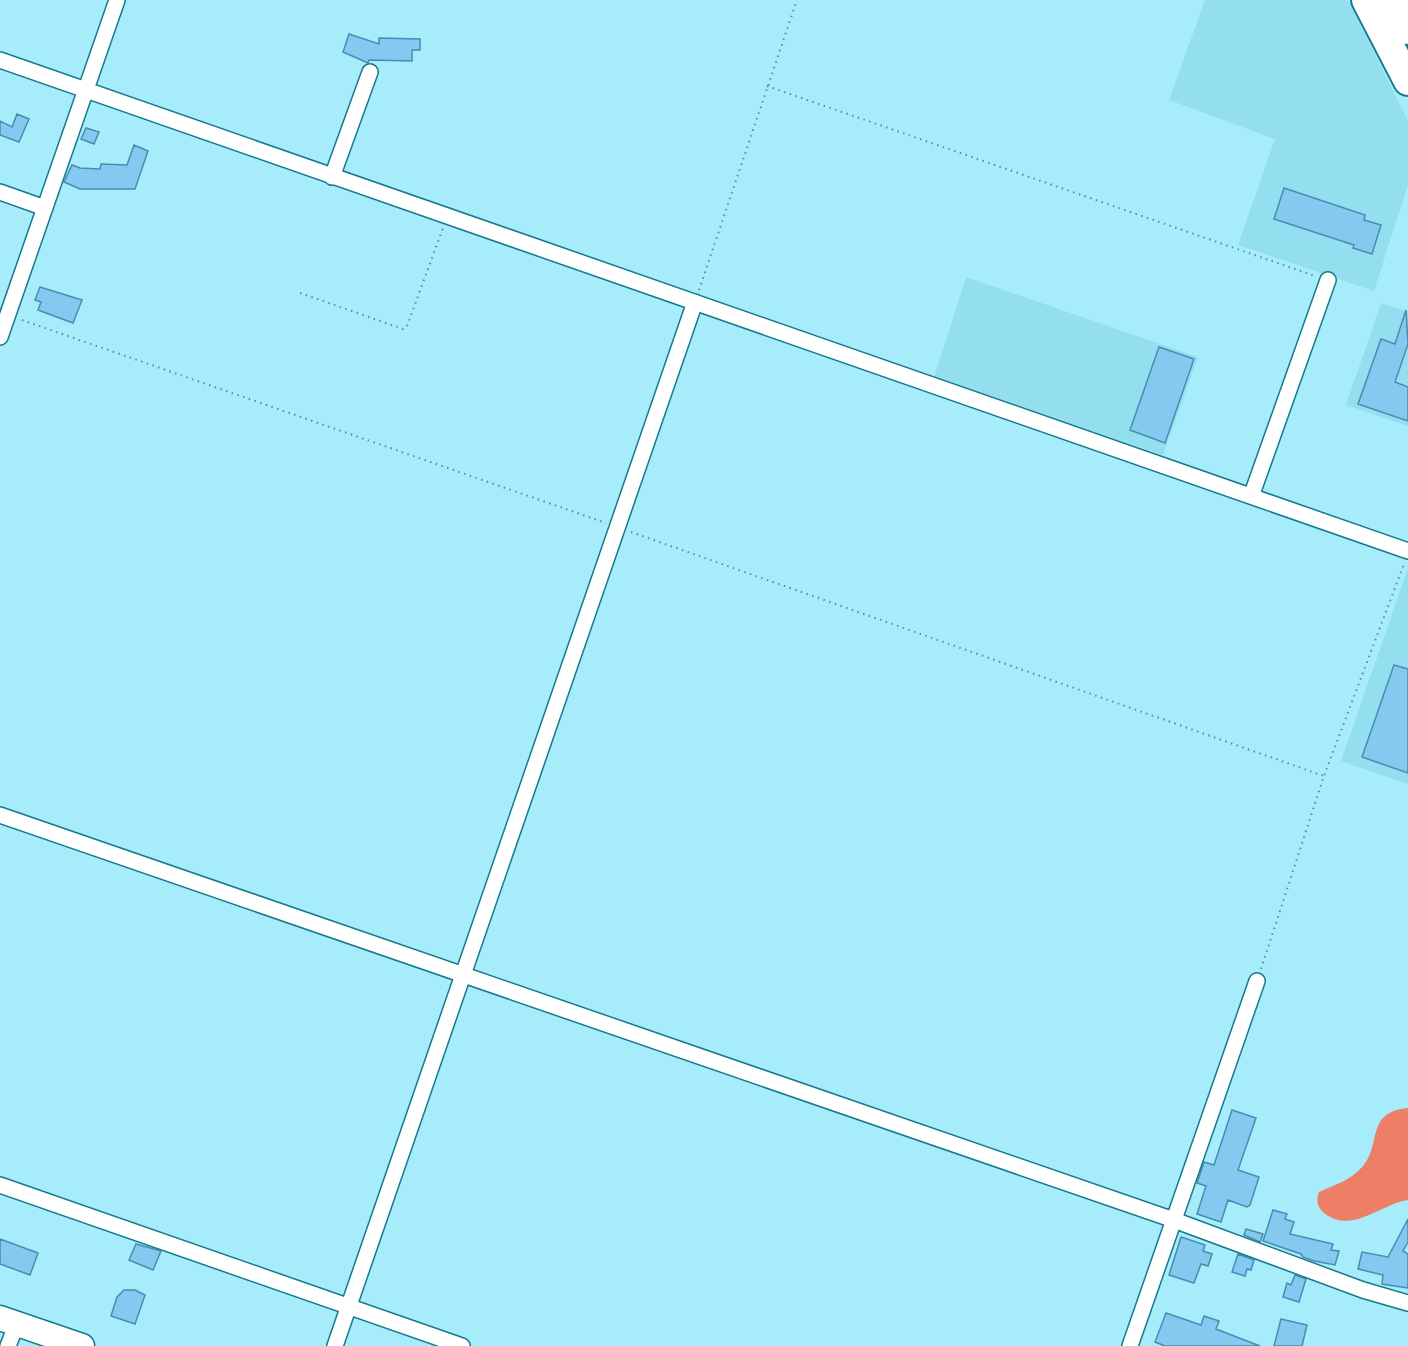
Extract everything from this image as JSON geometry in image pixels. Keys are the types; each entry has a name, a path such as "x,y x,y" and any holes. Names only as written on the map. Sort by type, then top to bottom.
{"highway":[{"path":"1366,0 1408,81"},
{"path":"1393,0 1408,30"}],"main road":[{"path":"8,1320 82,1346"}],"street":[{"path":"0,337 117,0"},
{"path":"0,60 86,88 447,217 1252,494 1406,557"},
{"path":"332,177 370,72"},
{"path":"0,192 45,208"},
{"path":"1252,494 1328,280"},
{"path":"335,1346 695,302"},
{"path":"0,815 461,976 1174,1220 1363,1290 1408,1303"},
{"path":"1130,1346 1257,981"},
{"path":"0,1185 462,1346"},
{"path":"8,1320 8,1346"}],"path":[{"path":"695,302 797,0"},
{"path":"767,86 1328,280"},
{"path":"300,293 403,329 407,326 447,217"},
{"path":"8,315 619,527 1324,776"},
{"path":"1257,981 1324,776 1406,557"}],"shaded area":[{"path":"1205,0 1348,0 1408,121 1408,185 1374,291 1238,245 1275,139 1169,100"},
{"path":"966,277 1198,357 1163,455 934,378"},
{"path":"1381,303 1408,312 1408,426 1346,405"},
{"path":"1408,568 1408,784 1341,761"},
{"path":"1408,1108 1408,1200 1356,1220 1334,1219 1324,1213 1318,1203 1319,1192 1343,1182 1358,1171 1369,1157 1380,1122 1394,1111"}],"building":[{"path":"349,34 379,44 379,38 420,39 420,50 412,50 412,61 369,60 368,63 343,52"},
{"path":"17,114 29,119 19,142 0,135 0,121 12,127"},
{"path":"86,128 99,132 94,144 81,139"},
{"path":"134,145 148,151 135,189 80,189 64,182 72,165 80,168 100,169 101,164 127,165"},
{"path":"1284,188 1365,215 1364,220 1381,225 1372,254 1353,248 1354,245 1274,219"},
{"path":"40,287 82,300 73,323 38,310 41,302 35,300"},
{"path":"1406,310 1408,344 1395,382 1408,387 1408,421 1358,404 1381,339 1395,344"},
{"path":"1159,347 1194,359 1165,443 1130,430"},
{"path":"1394,665 1408,669 1408,773 1362,757"},
{"path":"1232,1110 1256,1118 1238,1170 1259,1177 1250,1205 1247,1207 1228,1200 1221,1222 1197,1214 1206,1186 1197,1183 1204,1162 1214,1165"},
{"path":"1273,1210 1287,1214 1285,1219 1294,1222 1290,1234 1333,1244 1331,1250 1339,1251 1335,1265 1314,1261 1263,1241"},
{"path":"1408,1219 1408,1242 1403,1251 1408,1254 1408,1288 1382,1284 1383,1275 1358,1269 1362,1252 1388,1257"},
{"path":"1246,1229 1263,1234 1260,1242 1244,1235"},
{"path":"1181,1237 1205,1245 1203,1251 1212,1254 1208,1266 1201,1264 1194,1283 1169,1275"},
{"path":"0,1239 38,1253 30,1275 0,1264"},
{"path":"136,1244 161,1251 153,1270 129,1260"},
{"path":"1238,1254 1254,1260 1251,1270 1247,1269 1245,1276 1232,1272"},
{"path":"1295,1275 1306,1279 1299,1302 1283,1297 1287,1283 1291,1285"},
{"path":"124,1290 135,1290 145,1295 135,1324 111,1316 117,1297"},
{"path":"1166,1313 1201,1325 1204,1316 1219,1321 1216,1329 1260,1346 1165,1346 1155,1342"},
{"path":"1281,1319 1307,1325 1302,1346 1274,1346"}]}
